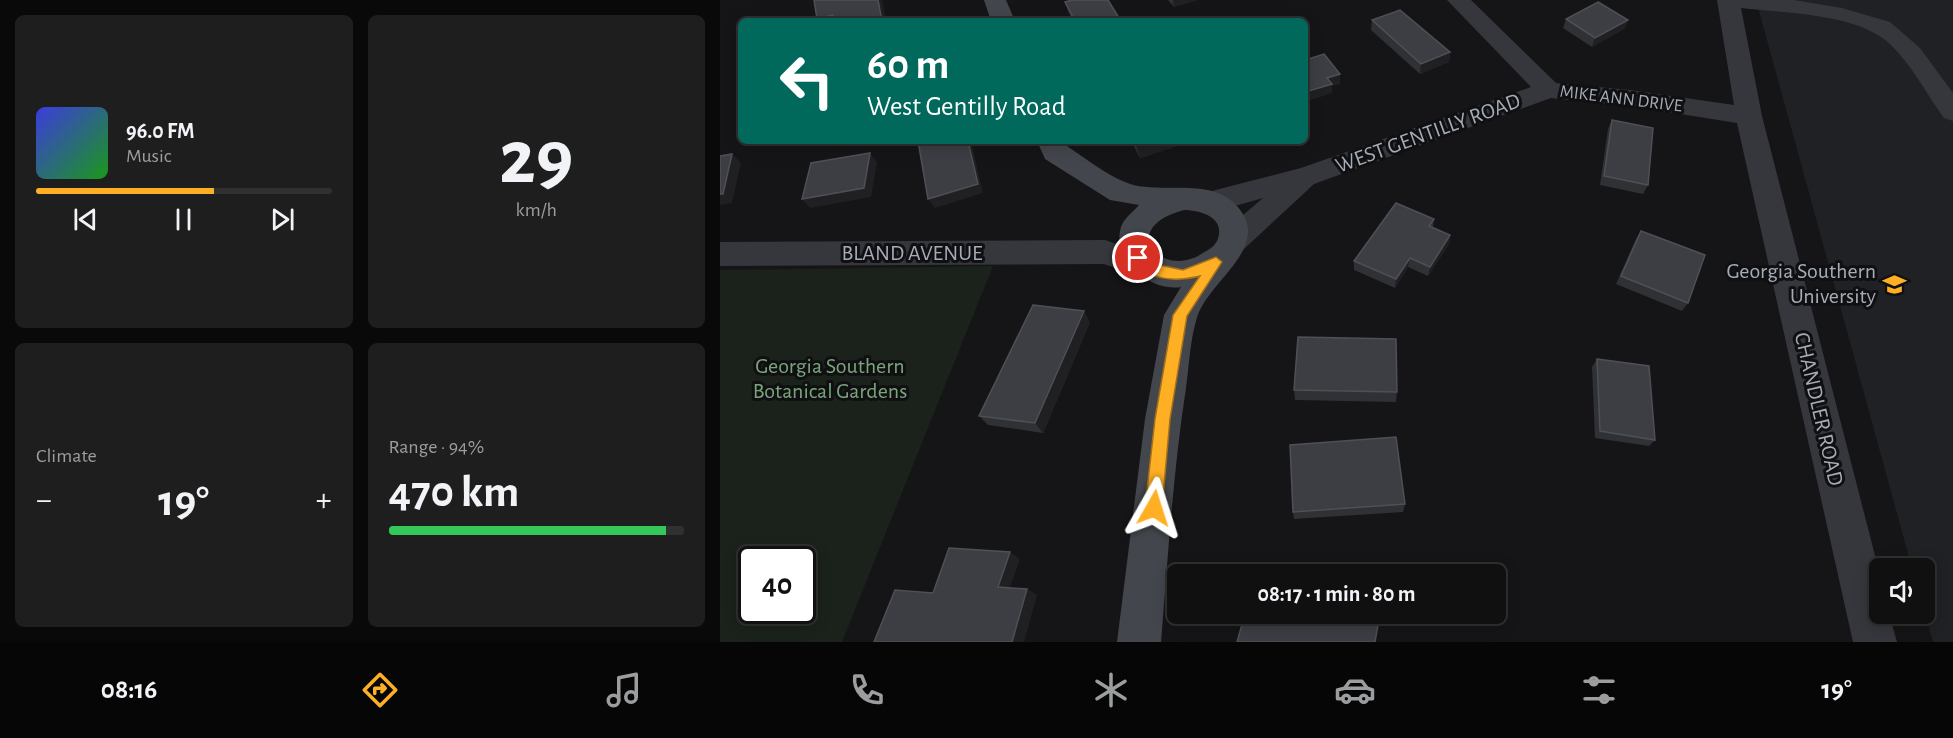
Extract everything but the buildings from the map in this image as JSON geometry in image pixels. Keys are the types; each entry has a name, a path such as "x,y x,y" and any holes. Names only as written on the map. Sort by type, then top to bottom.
{"street":[{"path":"995,0 1002,18"},
{"name":"MIKE ANN DRIVE","path":"1458,0 1549,90 1630,98 1749,116"},
{"path":"1730,0 1832,13 1883,27 1895,35 1906,48 1953,112"},
{"name":"CHANDLER ROAD","path":"1730,0 1749,116 1875,642"},
{"name":"WEST GENTILLY ROAD","path":"1307,177 1200,271 1183,275 1157,271 1138,258 1133,246 1136,230 1153,210 1307,177 1549,90"},
{"path":"1052,144 1055,152 1120,193 1196,201 1222,208 1230,217 1234,229 1224,251"},
{"path":"1105,252 1136,230 1120,193"},
{"name":"WEST GENTILLY ROAD","path":"1139,642 1163,419 1180,315 1224,251"},
{"name":"BLAND AVENUE","path":"720,254 1105,252 1157,271"},
{"name":"WEST GENTILLY ROAD","path":"1157,271 1180,315"}],"shaded area":[{"name":"Georgia Southern University","path":"1756,0 1953,0 1953,642 1933,642 1928,624 1935,624 1935,558 1909,558"}],"green space":[{"name":"Georgia Southern Botanical Gardens","path":"993,266 842,642 720,642 720,270"}],"place":[{"name":"Georgia Southern University","path":"1894,284"}],"route":[{"path":"1138,258 1149,268 1165,274 1183,275 1200,271 1216,262 1180,315 1163,419 1154,508"}]}
